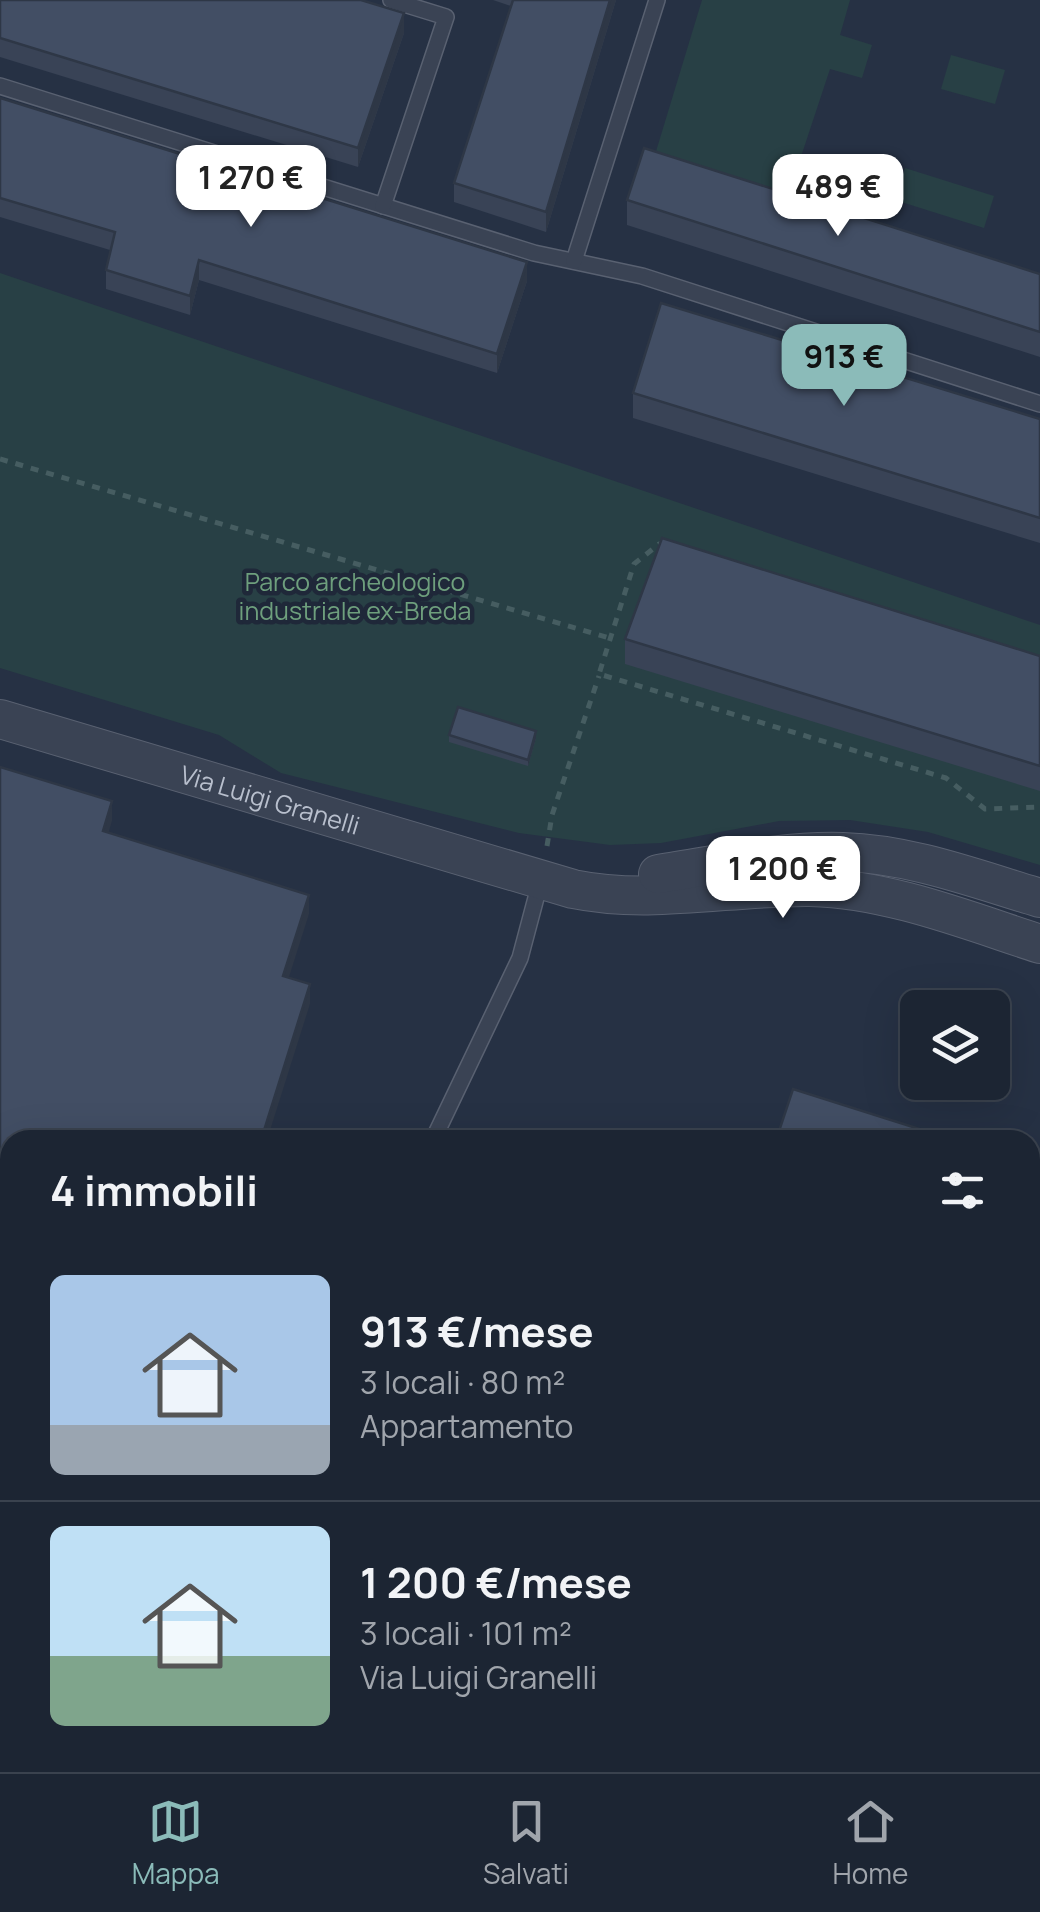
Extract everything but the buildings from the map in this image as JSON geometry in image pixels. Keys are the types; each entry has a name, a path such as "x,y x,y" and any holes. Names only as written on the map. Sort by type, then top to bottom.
{"street":[{"name":"Via Luigi Granelli","path":"0,720 573,889 605,893 839,889 925,907 1040,944"},
{"name":"Via Luigi Granelli","path":"540,879 646,876 752,858 842,852 917,862 1040,898"}],"lane":[{"path":"384,206 446,17 391,0"},
{"path":"574,261 658,0"},
{"path":"0,86 534,253 642,276 1040,404"},
{"path":"438,1130 520,958 540,879"}],"path":[{"path":"0,460 609,638"},
{"path":"540,879 552,815 634,564 659,544 678,550"},
{"path":"599,674 946,778 985,809 1040,806"}],"green space":[{"path":"702,0 850,0 840,35 872,45 862,78 830,69 787,199 654,158"},
{"path":"951,55 1005,70 995,104 941,89"},
{"path":"905,168 994,196 984,228 895,200"},
{"name":"Parco archeologico industriale ex-Breda","path":"0,273 1040,625 1040,865 928,832 850,820 779,821 661,843 610,845 519,833 281,773 219,735 0,668"}]}
